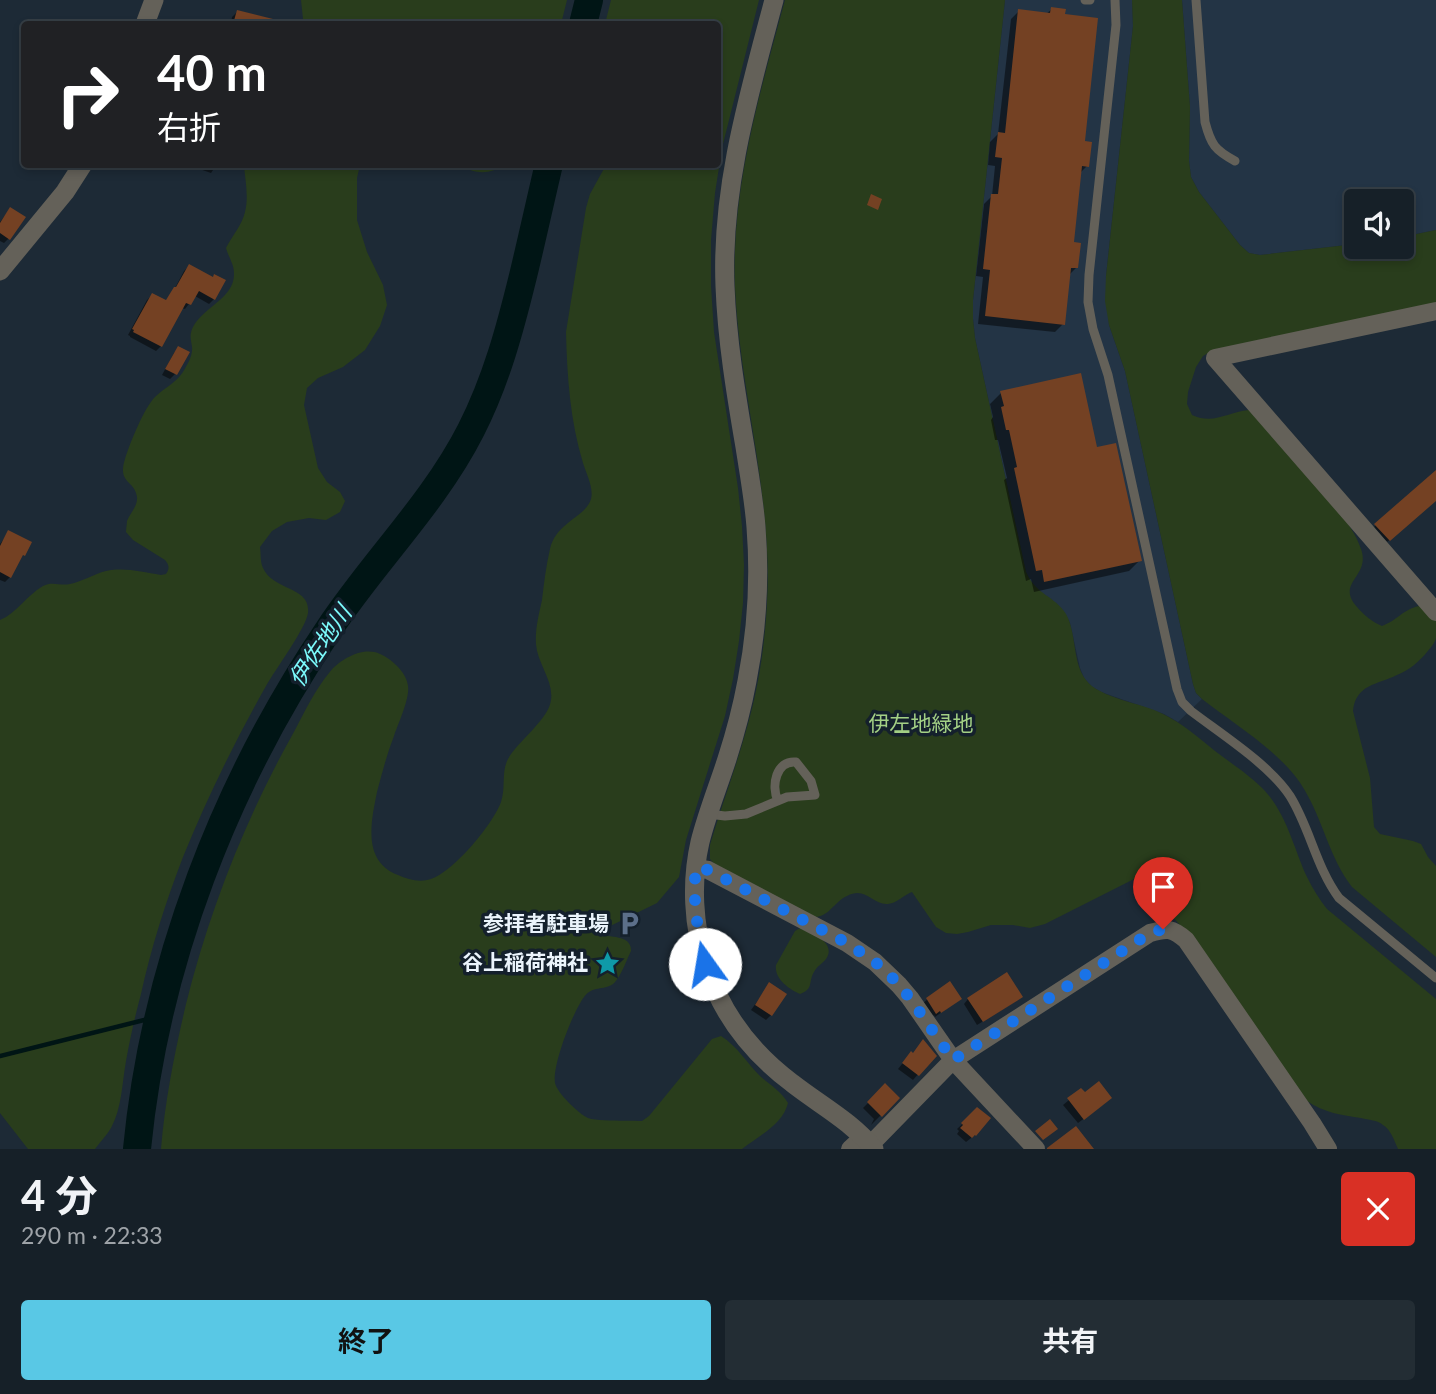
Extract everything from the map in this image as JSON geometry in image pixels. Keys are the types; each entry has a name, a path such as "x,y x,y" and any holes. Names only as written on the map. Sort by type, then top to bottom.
{"street":[{"path":"146,21 154,0"},
{"path":"774,0 736,151 725,240 728,330 752,486 758,564 747,681 738,720 700,843 696,868 698,934 713,983 731,1019 749,1044 770,1066 830,1109 864,1145 953,1060 1150,933 1163,929 1176,931 1186,940 1328,1149"},
{"path":"0,271 65,192 80,168"},
{"path":"1436,311 1215,358 1436,612"},
{"path":"696,868 708,870 847,943 875,962 910,998 953,1060 1036,1149"}],"lane":[{"path":"1115,0 1116,25 1088,302 1093,329 1108,375 1177,689 1182,702 1191,711 1279,781 1290,796 1321,869 1339,898 1436,978"},
{"path":"1196,0 1205,122 1209,139 1220,153 1235,162"},
{"path":"708,814 746,814 788,797 815,795 811,781 796,762 790,761 780,769 774,789 778,801"}],"shaded area":[{"path":"1005,0 1132,0 1133,26 1106,276 1109,325 1125,371 1193,684 1202,699 1178,722 1091,686 1080,668 1070,623 1064,612 1039,592 1026,572 973,319"},
{"path":"1182,0 1436,0 1436,230 1414,235 1414,189 1344,189 1344,245 1260,255 1249,253 1199,192 1191,177 1190,107"}],"green space":[{"path":"301,0 567,0 562,21 302,21"},
{"path":"611,0 759,0 721,154 721,21 606,21"},
{"name":"伊左地緑地","path":"785,0 1005,0 973,319 1026,572 1035,586 1057,603 1066,614 1079,665 1086,680 1101,691 1154,710 1177,722 1260,786 1279,811 1307,877 1327,909 1436,999 1436,1149 1398,1149 1390,1132 1381,1123 1327,1111 1307,1101 1190,936 1145,881 1138,877 1045,924 1030,928 991,925 957,934 946,933 936,927 912,892 888,904 882,904 864,894 854,894 842,899 827,913 811,917 718,868 710,859 710,845 752,709 765,633 768,563 765,523 738,327 735,250 742,177 749,142"},
{"path":"1132,0 1182,0 1190,107 1191,177 1199,192 1249,253 1260,255 1344,245 1344,259 1414,259 1414,235 1436,230 1436,303 1213,350 1203,356 1196,367 1187,404 1192,415 1207,419 1249,410 1334,506 1347,522 1361,549 1362,566 1350,591 1351,598 1365,615 1382,626 1419,606 1436,621 1435,640 1424,656 1406,671 1363,690 1358,695 1353,711 1370,778 1374,827 1380,834 1421,844 1436,866 1436,957 1352,887 1337,863 1311,801 1295,776 1258,740 1202,699 1193,684 1125,371 1109,325 1105,301 1133,26"},
{"path":"244,168 359,168 357,220 367,252 383,285 387,305 380,326 365,350 343,367 318,378 307,388 304,405 318,468 345,501 340,512 326,520 309,518 287,522 272,531 260,547 262,566 268,575 304,598 308,613 232,749 183,857 149,959 115,1120 95,1149 28,1149 0,1113 0,620 46,585 79,582 101,572 113,570 166,574 168,567 165,560 133,540 126,532 127,521 137,497 125,478 123,467 146,409 155,397 180,376 191,357 193,327 224,296 233,282 234,270 226,248 245,212 247,194"},
{"path":"467,168 498,168 483,172"},
{"path":"604,168 719,168 711,240 711,286 714,332 742,526 743,603 725,716 686,840 679,877 657,903 596,933 624,939 631,951 616,981 591,991 579,1004 560,1052 555,1083 569,1103 588,1118 642,1121 712,1039 721,1036 782,1095 788,1103 785,1110 769,1129 742,1149 161,1149 182,1022 218,898 261,795 310,701 329,673 352,655 373,652 394,663 407,681 406,704 377,792 372,840 379,860 387,869 416,880 427,880 448,869 480,835 501,802 508,759 549,707 550,686 537,651 536,638 549,555 558,532 583,511 592,495 572,414 566,332 590,194"},
{"path":"802,927 822,939 829,953 814,972 809,987 800,994 780,979 776,965 795,931"}],"building":[{"path":"1051,7 1066,9 1065,14 1098,18 1085,141 1092,142 1089,167 1082,166 1074,242 1081,243 1078,268 1071,268 1065,325 985,316 990,270 983,269 991,194 998,194 1002,158 995,157 998,132 1005,133 1018,9 1050,13"},
{"path":"237,10 277,20 277,21 234,21"},
{"path":"871,194 882,199 878,210 867,205"},
{"path":"10,207 26,217 10,240 0,233 0,223"},
{"path":"189,264 213,277 214,274 226,280 215,300 199,291 191,305 186,303 162,347 133,332 132,329 152,293 166,300"},
{"path":"178,346 190,352 177,375 165,369"},
{"path":"1081,373 1097,447 1116,443 1142,561 1044,582 1042,570 1036,571 1014,468 1017,467 1001,407 1004,406 1000,391"},
{"path":"1436,470 1436,501 1390,541 1374,524"},
{"path":"8,530 32,542 11,578 0,572 0,546"},
{"path":"1007,972 1023,997 983,1022 967,998"},
{"path":"950,981 962,999 936,1014 926,998"},
{"path":"769,982 787,994 772,1016 755,1005"},
{"path":"923,1039 937,1056 919,1076 902,1063"},
{"path":"1099,1081 1112,1098 1084,1120 1067,1098 1081,1088 1085,1092"},
{"path":"885,1083 900,1098 882,1117 867,1102"},
{"path":"977,1107 991,1118 972,1138 960,1128 963,1125 961,1123"},
{"path":"1050,1119 1058,1129 1043,1140 1035,1131"},
{"path":"1076,1126 1094,1149 1047,1149 1047,1148"}],"waterway":[{"name":"伊佐地川","path":"584,21 589,0"},
{"name":"伊佐地川","path":"137,1149 146,1080 160,1011 178,944 227,812 258,749 329,629 440,482 471,430 488,393 507,335 548,168"},
{"path":"0,1056 160,1016"}],"place":[{"name":"参拝者駐車場","path":"629,924"},
{"name":"谷上稲荷神社","path":"608,963"}],"route":[{"path":"705,964 695,904 696,868 708,870 847,943 875,962 910,998 953,1060 1150,933 1163,929"}]}
